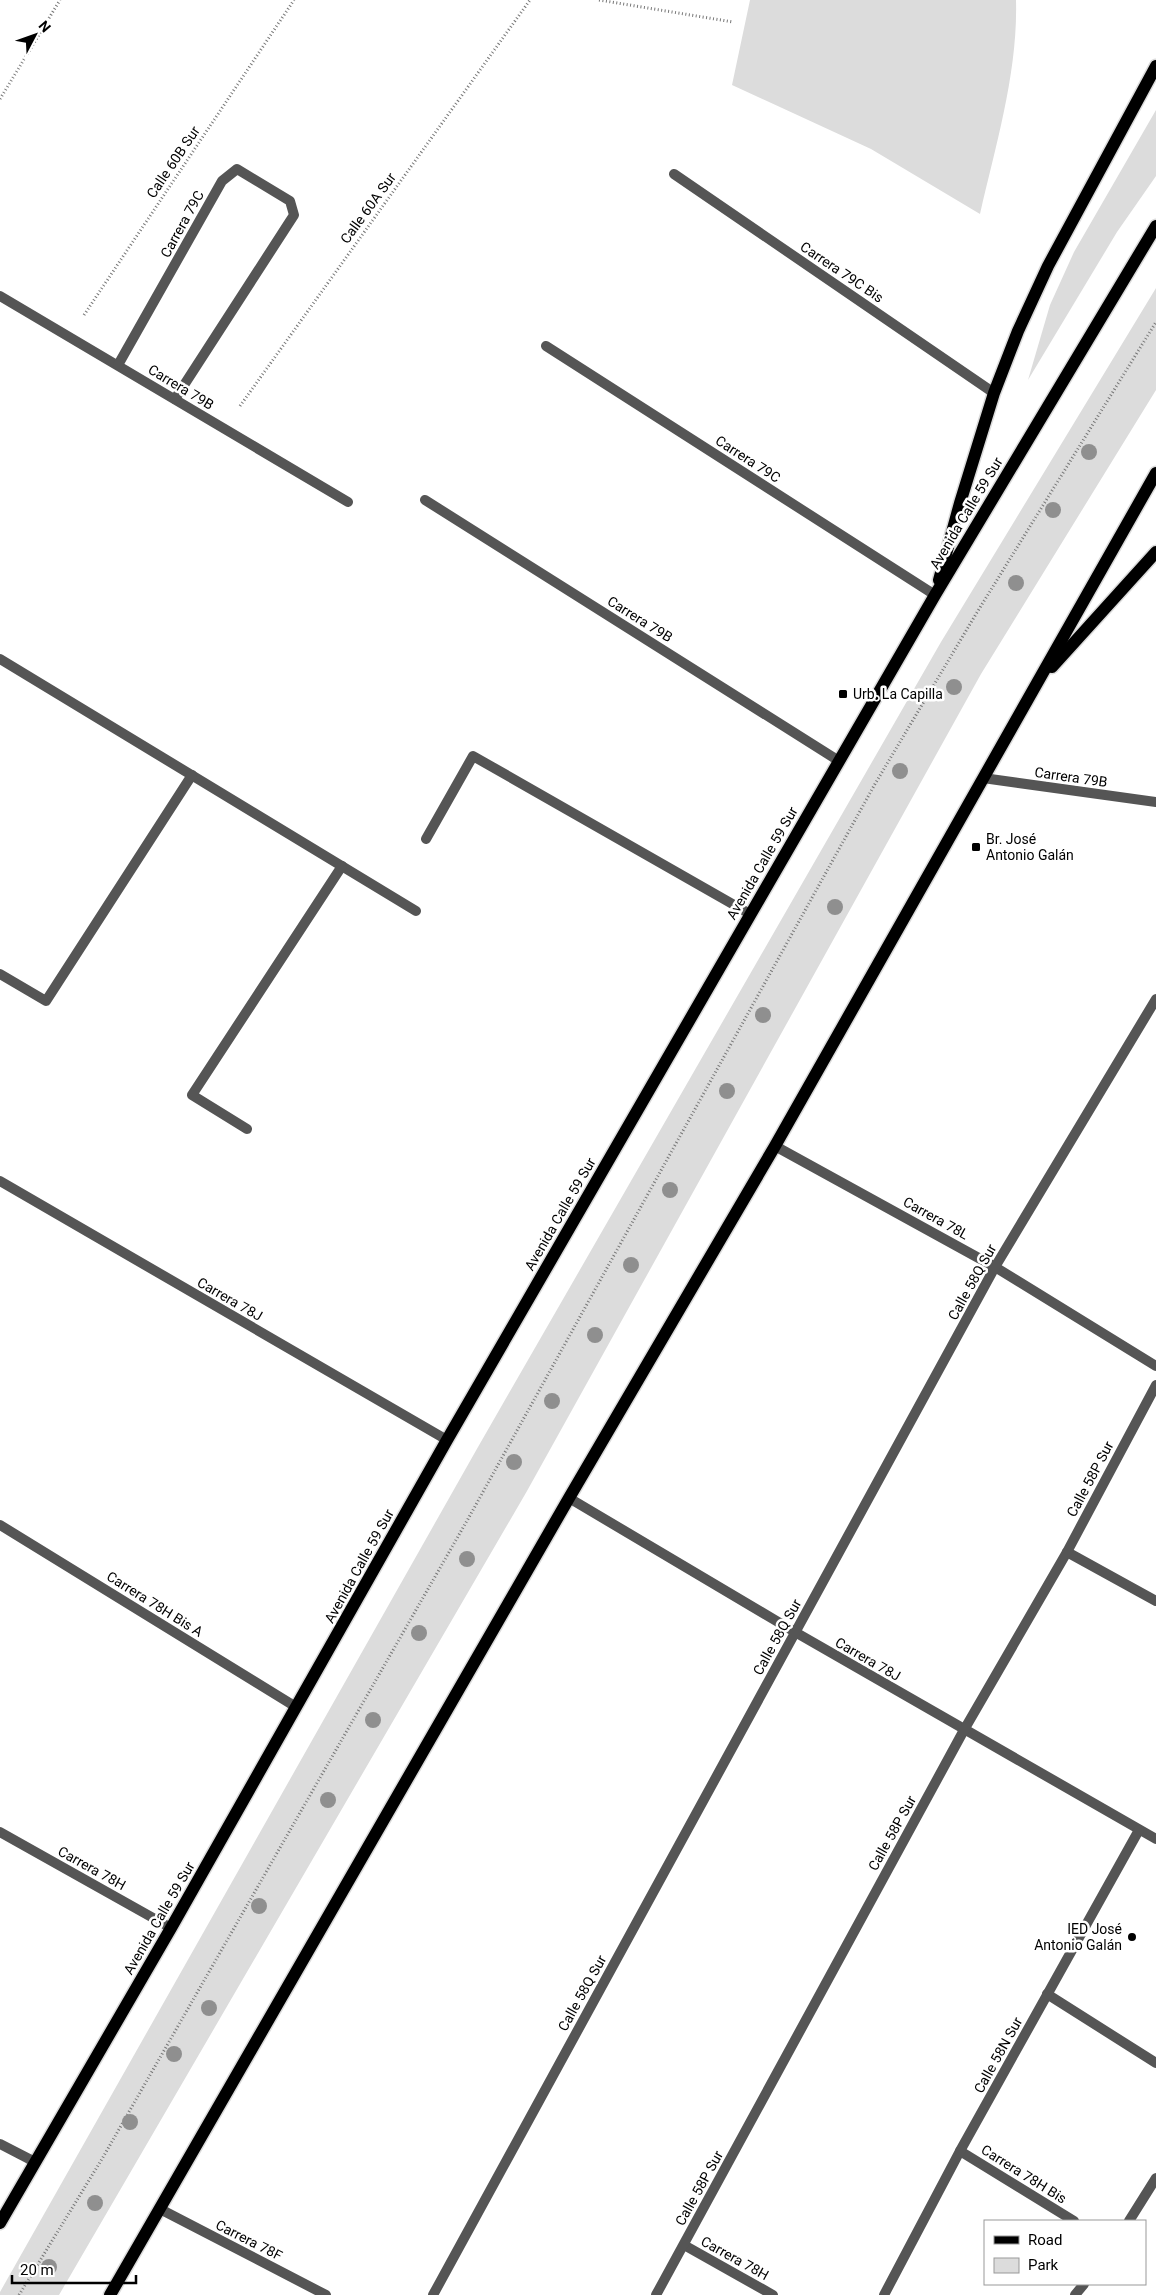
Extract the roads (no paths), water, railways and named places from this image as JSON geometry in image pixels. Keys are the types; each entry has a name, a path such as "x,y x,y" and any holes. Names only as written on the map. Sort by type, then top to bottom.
{"main road":[{"path":"935,595 960,503 994,394 1018,331 1048,266 1156,66"},
{"name":"Avenida Calle 59 Sur","path":"0,2223 171,1928 447,1440 750,914 935,595 1156,226"},
{"path":"110,2295 569,1498 775,1146 1156,473"},
{"path":"1035,685 1156,552"}],"street":[{"name":"Carrera 79C","path":"118,365 222,181 237,169 290,201 294,215 175,399"},
{"name":"Carrera 79C Bis","path":"674,174 994,394"},
{"name":"Carrera 79B","path":"0,296 348,502"},
{"name":"Carrera 79C","path":"546,346 935,595"},
{"name":"Carrera 79B","path":"426,500 839,761"},
{"path":"0,659 416,911"},
{"path":"426,839 473,756 750,914"},
{"path":"0,974 46,1001 192,775"},
{"name":"Carrera 79B","path":"983,778 1156,802"},
{"path":"247,1130 192,1095 342,866"},
{"name":"Calle 58Q Sur","path":"433,2295 996,1267 1156,999"},
{"name":"Carrera 78L","path":"775,1146 996,1267 1156,1366"},
{"name":"Carrera 78J","path":"0,1181 447,1440"},
{"name":"Calle 58P Sur","path":"656,2295 964,1730 1067,1552 1156,1385"},
{"name":"Carrera 78J","path":"569,1498 795,1632 1156,1840"},
{"name":"Carrera 78H Bis A","path":"0,1525 296,1708"},
{"path":"1067,1552 1156,1601"},
{"name":"Calle 58N Sur","path":"884,2295 960,2151 1139,1830"},
{"name":"Carrera 78H","path":"0,1832 171,1928"},
{"path":"1047,1994 1156,2063"},
{"path":"0,2144 35,2162"},
{"name":"Carrera 78H Bis","path":"960,2151 1072,2220"},
{"path":"1130,2220 1156,2178"},
{"name":"Carrera 78F","path":"160,2209 326,2295"},
{"name":"Carrera 78H","path":"684,2245 773,2295"},
{"path":"1075,2295 1083,2285"}],"place":[{"name":"Urb. La Capilla","path":"843,694"},
{"name":"Br. José Antonio Galán","path":"976,847"},
{"name":"IED José Antonio Galán","path":"1132,1937"}]}
